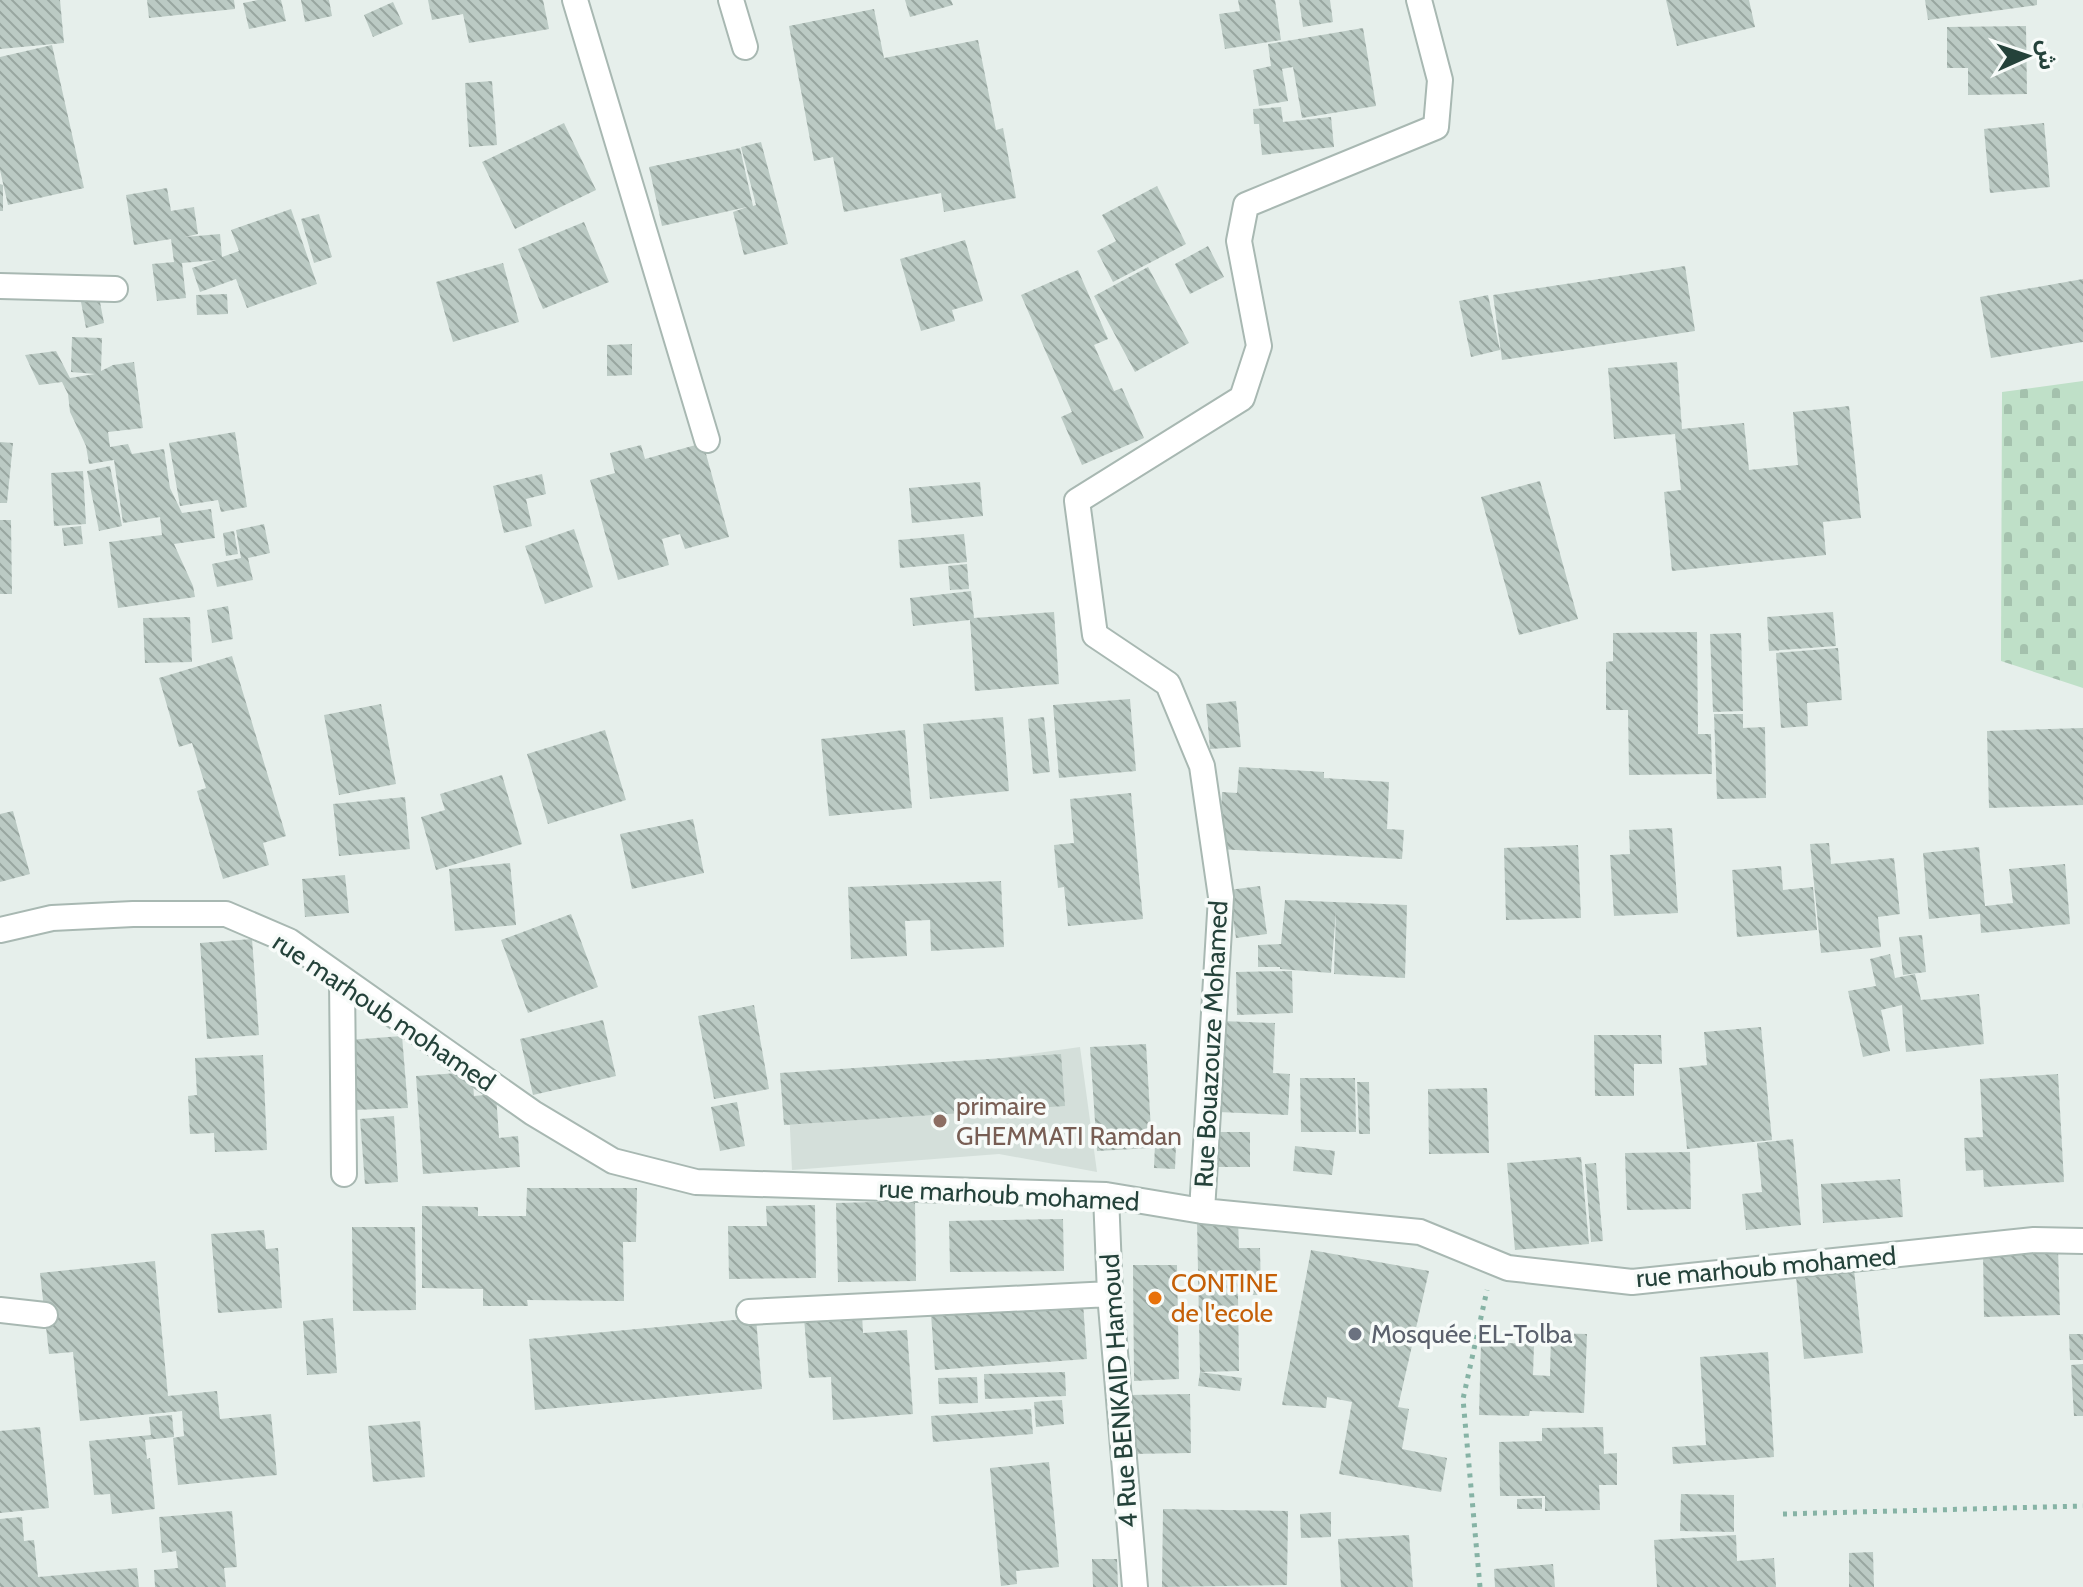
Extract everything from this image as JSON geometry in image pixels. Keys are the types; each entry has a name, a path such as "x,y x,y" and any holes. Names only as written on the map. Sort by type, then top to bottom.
{"street":[{"path":"575,0 707,440"},
{"path":"731,0 745,47"},
{"name":"Rue Bouazouze Mohamed","path":"1202,1211 1221,897 1202,766 1168,684 1095,635 1077,501 1242,398 1259,346 1239,241 1246,205 1436,127 1440,80 1419,0"},
{"path":"0,286 115,289"},
{"name":"rue marhoub mohamed","path":"0,930 52,918 226,914 289,941 533,1113 613,1161 696,1182 1106,1195 1202,1211 1420,1232 1508,1268 1632,1282 2034,1240 2083,1241"},
{"path":"342,979 344,1174"},
{"name":"4 Rue BENKAID Hamoud","path":"1106,1195 1110,1294 1135,1587"},
{"path":"749,1312 1110,1294"},
{"path":"0,1310 45,1315"}],"path":[{"path":"1480,1587 1463,1399 1494,1262"},
{"path":"1783,1514 2083,1506"}],"shaded area":[{"name":"primaire GHEMMATI Ramdan","path":"1080,1047 1097,1172 999,1154 792,1170 788,1088"}],"green space":[{"path":"2083,381 2083,688 2001,661 2002,392"}],"building":[{"path":"0,0 60,0 64,43 0,49"},
{"path":"147,0 234,0 235,9 149,18"},
{"path":"281,0 286,21 249,29 243,3"},
{"path":"301,0 329,0 332,16 305,22"},
{"path":"428,0 543,0 549,29 469,43 463,14 432,20"},
{"path":"905,0 951,0 953,5 910,17"},
{"path":"1238,0 1275,0 1281,40 1225,49 1219,14 1240,11"},
{"path":"1299,0 1330,0 1333,22 1303,27"},
{"path":"1666,0 1749,0 1755,27 1677,46"},
{"path":"1925,0 2037,0 2037,5 1928,20"},
{"path":"393,2 403,24 373,37 364,15"},
{"path":"874,9 884,58 978,40 996,130 1003,128 1016,198 944,212 941,193 844,212 833,157 814,161 789,26"},
{"path":"2026,26 2027,94 1968,95 1968,68 1947,68 1947,27"},
{"path":"1363,28 1376,106 1302,118 1293,67 1282,69 1288,101 1259,106 1253,70 1271,66 1268,44"},
{"path":"52,45 84,188 8,205 0,170 0,57"},
{"path":"492,81 497,145 469,147 465,83"},
{"path":"1281,107 1283,122 1331,117 1334,147 1262,155 1259,124 1254,124 1253,109"},
{"path":"564,123 596,190 515,229 482,162"},
{"path":"2044,123 2050,187 1990,193 1984,129"},
{"path":"761,142 788,244 744,255 733,212 747,207 662,226 649,167 740,148 753,206 756,205 741,147"},
{"path":"0,184 3,185 3,211 0,211"},
{"path":"1157,186 1186,244 1113,282 1097,251 1116,241 1102,215"},
{"path":"167,188 171,211 194,207 198,234 185,237 220,234 222,257 239,251 231,230 291,209 317,284 247,308 236,279 200,292 192,268 216,260 182,263 186,298 157,301 152,264 174,262 171,239 134,245 126,195"},
{"path":"319,214 332,257 314,263 301,219"},
{"path":"584,222 609,282 543,309 518,249"},
{"path":"965,240 983,301 952,310 955,321 921,331 900,259"},
{"path":"1208,246 1224,277 1190,294 1175,264"},
{"path":"503,263 519,322 453,342 436,282"},
{"path":"1685,266 1695,331 1502,360 1493,295"},
{"path":"1148,267 1189,343 1135,372 1094,296"},
{"path":"1078,270 1108,339 1094,345 1114,391 1122,388 1144,438 1082,465 1061,417 1072,412 1021,295"},
{"path":"2083,279 2083,342 1991,358 1980,297"},
{"path":"227,294 228,314 197,315 196,295"},
{"path":"1488,295 1500,350 1471,357 1459,301"},
{"path":"99,297 104,323 86,328 81,302"},
{"path":"72,337 102,338 101,371 113,365 134,362 143,428 108,432 110,447 128,444 132,454 164,449 170,488 182,513 211,509 215,538 174,544 195,597 118,608 109,542 162,535 160,517 123,523 114,460 89,464 86,446 70,412 68,394 62,382 39,385 25,355 56,351 70,378 95,374 71,372"},
{"path":"632,344 632,375 607,376 607,345"},
{"path":"1677,362 1682,429 1744,423 1749,470 1798,465 1793,412 1849,406 1861,518 1823,522 1826,555 1672,571 1664,492 1681,490 1675,434 1614,439 1608,368"},
{"path":"235,432 247,507 221,512 218,500 180,506 169,443"},
{"path":"0,442 13,443 7,503 0,503"},
{"path":"703,443 729,537 685,549 680,534 662,539 669,565 618,580 590,480 615,473 610,453 641,445 645,459"},
{"path":"110,466 122,526 99,531 87,471"},
{"path":"83,471 86,524 54,526 51,473"},
{"path":"542,474 546,494 526,499 532,526 504,533 493,486"},
{"path":"1540,481 1578,619 1519,635 1481,497"},
{"path":"980,482 983,516 912,523 909,488"},
{"path":"0,520 11,520 12,594 0,594"},
{"path":"264,524 270,553 248,558 253,580 217,587 212,564 241,558 236,530"},
{"path":"81,526 83,544 64,546 62,528"},
{"path":"574,529 593,587 545,604 525,546"},
{"path":"234,531 238,554 226,556 223,533"},
{"path":"964,534 967,562 900,568 898,540"},
{"path":"967,564 969,589 950,590 948,566"},
{"path":"971,591 974,618 1054,612 1059,684 975,691 970,620 913,626 910,598"},
{"path":"228,606 233,639 212,643 207,610"},
{"path":"1833,612 1836,646 1769,651 1767,617"},
{"path":"190,617 192,662 145,663 143,618"},
{"path":"1697,632 1698,734 1711,734 1712,774 1629,775 1628,710 1606,710 1606,662 1613,661 1613,633"},
{"path":"1741,633 1743,711 1713,712 1710,634"},
{"path":"1838,648 1842,700 1807,703 1808,726 1781,728 1776,653"},
{"path":"232,656 286,836 263,843 269,865 223,879 197,791 206,788 192,743 179,747 159,678"},
{"path":"1130,699 1136,771 1059,778 1053,705"},
{"path":"1236,701 1241,747 1210,749 1206,704"},
{"path":"381,704 396,784 339,795 324,715"},
{"path":"1714,714 1743,714 1743,728 1765,727 1766,798 1717,799"},
{"path":"1003,717 1009,791 930,799 923,724"},
{"path":"1044,717 1050,772 1033,774 1028,719"},
{"path":"2083,728 2083,805 1989,808 1987,731"},
{"path":"605,730 626,800 548,824 527,754"},
{"path":"905,730 912,808 829,816 821,739"},
{"path":"1239,767 1324,772 1324,778 1389,782 1387,829 1404,830 1402,859 1219,849 1222,792 1237,793"},
{"path":"502,775 522,844 436,870 421,817 445,810 440,794"},
{"path":"1131,793 1143,919 1068,926 1064,887 1058,888 1054,845 1074,843 1070,799"},
{"path":"405,797 410,849 339,856 333,804"},
{"path":"13,811 30,874 0,882 0,814"},
{"path":"693,819 704,873 632,889 620,834"},
{"path":"1672,828 1678,913 1614,916 1610,855 1630,854 1629,830"},
{"path":"1829,843 1831,864 1894,858 1900,914 1878,917 1881,947 1821,953 1810,844"},
{"path":"1578,845 1581,918 1506,920 1504,848"},
{"path":"1979,847 1985,906 2013,903 2009,869 2065,864 2070,924 1981,933 1980,914 1929,919 1923,853"},
{"path":"510,863 516,925 455,931 449,869"},
{"path":"1781,866 1783,890 1813,887 1817,930 1737,937 1732,870"},
{"path":"345,875 349,913 305,917 302,879"},
{"path":"1001,881 1004,947 931,951 930,920 905,921 907,956 851,959 848,887"},
{"path":"1260,886 1267,934 1236,938 1229,890"},
{"path":"1285,900 1407,905 1405,978 1334,974 1336,911 1331,973 1258,967 1258,945 1281,944"},
{"path":"571,914 598,987 528,1013 501,940"},
{"path":"1922,935 1926,972 1903,975 1899,937"},
{"path":"252,939 259,1035 207,1039 200,943"},
{"path":"1890,954 1895,978 1915,974 1921,1000 1979,994 1984,1044 1906,1052 1902,1005 1881,1010 1890,1051 1863,1057 1848,991 1876,986 1870,959"},
{"path":"1292,971 1293,1013 1237,1015 1236,972"},
{"path":"754,1005 769,1089 714,1099 698,1016"},
{"path":"603,1020 616,1076 533,1095 520,1039"},
{"path":"1221,1021 1275,1023 1273,1073 1290,1074 1288,1115 1218,1112"},
{"path":"1761,1027 1772,1140 1687,1149 1679,1068 1707,1065 1704,1032"},
{"path":"1594,1035 1661,1035 1662,1064 1634,1064 1634,1096 1595,1096"},
{"path":"402,1036 408,1108 353,1110 348,1040"},
{"path":"1146,1044 1152,1148 1097,1151 1090,1047"},
{"path":"1061,1054 1065,1106 784,1125 780,1073"},
{"path":"263,1055 267,1150 215,1152 214,1133 190,1134 188,1096 197,1095 195,1058"},
{"path":"472,1072 474,1096 496,1094 499,1138 518,1136 520,1167 423,1174 416,1076"},
{"path":"2058,1074 2064,1182 1984,1187 1983,1170 1966,1171 1964,1138 1983,1137 1980,1079"},
{"path":"1300,1078 1355,1078 1356,1132 1301,1132"},
{"path":"1357,1082 1369,1082 1370,1134 1359,1134"},
{"path":"1487,1088 1489,1153 1429,1154 1428,1089"},
{"path":"737,1102 745,1146 720,1151 711,1107"},
{"path":"394,1116 398,1182 365,1184 360,1119"},
{"path":"1212,1132 1250,1132 1250,1167 1212,1167"},
{"path":"1793,1139 1801,1225 1746,1230 1742,1194 1762,1192 1757,1143"},
{"path":"1155,1144 1176,1145 1175,1169 1154,1168"},
{"path":"1295,1146 1335,1151 1332,1175 1293,1171"},
{"path":"1690,1152 1691,1209 1627,1210 1625,1153"},
{"path":"1581,1157 1589,1244 1515,1250 1507,1163"},
{"path":"1596,1163 1603,1241 1591,1242 1585,1164"},
{"path":"1900,1179 1903,1217 1823,1223 1821,1184"},
{"path":"527,1188 637,1188 636,1242 623,1242 624,1301 527,1300 528,1306 483,1306 483,1289 422,1288 422,1206 478,1207 478,1216 526,1216"},
{"path":"915,1201 916,1281 838,1282 836,1203"},
{"path":"815,1205 816,1278 729,1279 728,1226 767,1226 766,1206"},
{"path":"1063,1219 1064,1271 950,1272 949,1221"},
{"path":"1238,1219 1239,1248 1260,1248 1261,1295 1238,1295 1239,1371 1200,1372 1197,1220"},
{"path":"352,1227 415,1227 416,1310 353,1311"},
{"path":"264,1230 266,1249 278,1248 282,1308 218,1313 211,1234"},
{"path":"2058,1249 2060,1315 1984,1317 1983,1251"},
{"name":"Mosquée EL-Tolba","path":"1311,1250 1429,1271 1398,1407 1409,1409 1402,1449 1447,1458 1441,1492 1339,1474 1352,1402 1327,1397 1326,1408 1282,1405"},
{"path":"155,1261 168,1396 217,1391 220,1419 271,1414 277,1475 178,1485 173,1438 184,1436 182,1411 80,1421 73,1352 49,1354 40,1273"},
{"name":"CONTINE de l'ecole","path":"1133,1265 1177,1265 1179,1379 1134,1381"},
{"path":"1854,1270 1863,1353 1804,1359 1796,1276"},
{"path":"1083,1303 1087,1359 935,1370 931,1314"},
{"path":"862,1314 863,1333 907,1330 913,1414 833,1420 831,1377 809,1378 804,1318"},
{"path":"333,1318 337,1373 307,1375 303,1321"},
{"path":"756,1318 762,1389 535,1410 529,1339"},
{"path":"1551,1333 1587,1334 1584,1413 1530,1411 1529,1416 1479,1415 1481,1342 1534,1344 1533,1375 1550,1376"},
{"path":"2069,1334 2083,1334 2083,1360 2070,1360"},
{"path":"1768,1352 1774,1457 1673,1464 1672,1447 1706,1445 1700,1357"},
{"path":"2083,1364 2083,1416 2074,1416 2071,1365"},
{"path":"1065,1372 1066,1396 985,1399 984,1374"},
{"path":"1200,1372 1242,1378 1240,1391 1198,1386"},
{"path":"977,1377 978,1403 939,1404 938,1378"},
{"path":"1190,1394 1191,1453 1129,1454 1128,1395"},
{"path":"1062,1400 1064,1424 1036,1427 1034,1402"},
{"path":"1031,1409 1033,1434 933,1442 931,1416"},
{"path":"172,1415 174,1437 145,1440 155,1509 112,1514 110,1494 94,1495 89,1441 151,1435 149,1417"},
{"path":"420,1421 425,1477 373,1482 368,1426"},
{"path":"40,1427 49,1508 0,1513 0,1431"},
{"path":"1603,1427 1604,1454 1617,1453 1617,1485 1599,1485 1600,1510 1545,1511 1545,1496 1500,1496 1499,1442 1542,1441 1542,1428"},
{"path":"1049,1462 1059,1567 1016,1571 1017,1584 1001,1586 990,1468"},
{"path":"1681,1494 1734,1495 1734,1532 1680,1531"},
{"path":"1542,1498 1542,1509 1517,1509 1517,1499"},
{"path":"1163,1509 1288,1511 1287,1585 1162,1587"},
{"path":"232,1511 237,1567 224,1568 226,1587 155,1587 154,1570 178,1568 176,1551 162,1553 159,1517"},
{"path":"1331,1512 1331,1537 1301,1538 1300,1514"},
{"path":"22,1517 24,1541 34,1540 38,1577 137,1568 139,1587 0,1587 0,1519"},
{"path":"1409,1535 1413,1587 1341,1587 1338,1539"},
{"path":"1736,1535 1737,1561 1774,1558 1776,1587 1657,1587 1654,1540"},
{"path":"1873,1552 1874,1587 1849,1587 1849,1553"},
{"path":"1092,1559 1117,1559 1118,1587 1093,1587"},
{"path":"1553,1564 1555,1587 1495,1587 1494,1569"}],"place":[{"name":"primaire GHEMMATI Ramdan","path":"940,1121"},
{"name":"CONTINE de l'ecole","path":"1155,1298"},
{"name":"Mosquée EL-Tolba","path":"1355,1334"}]}
